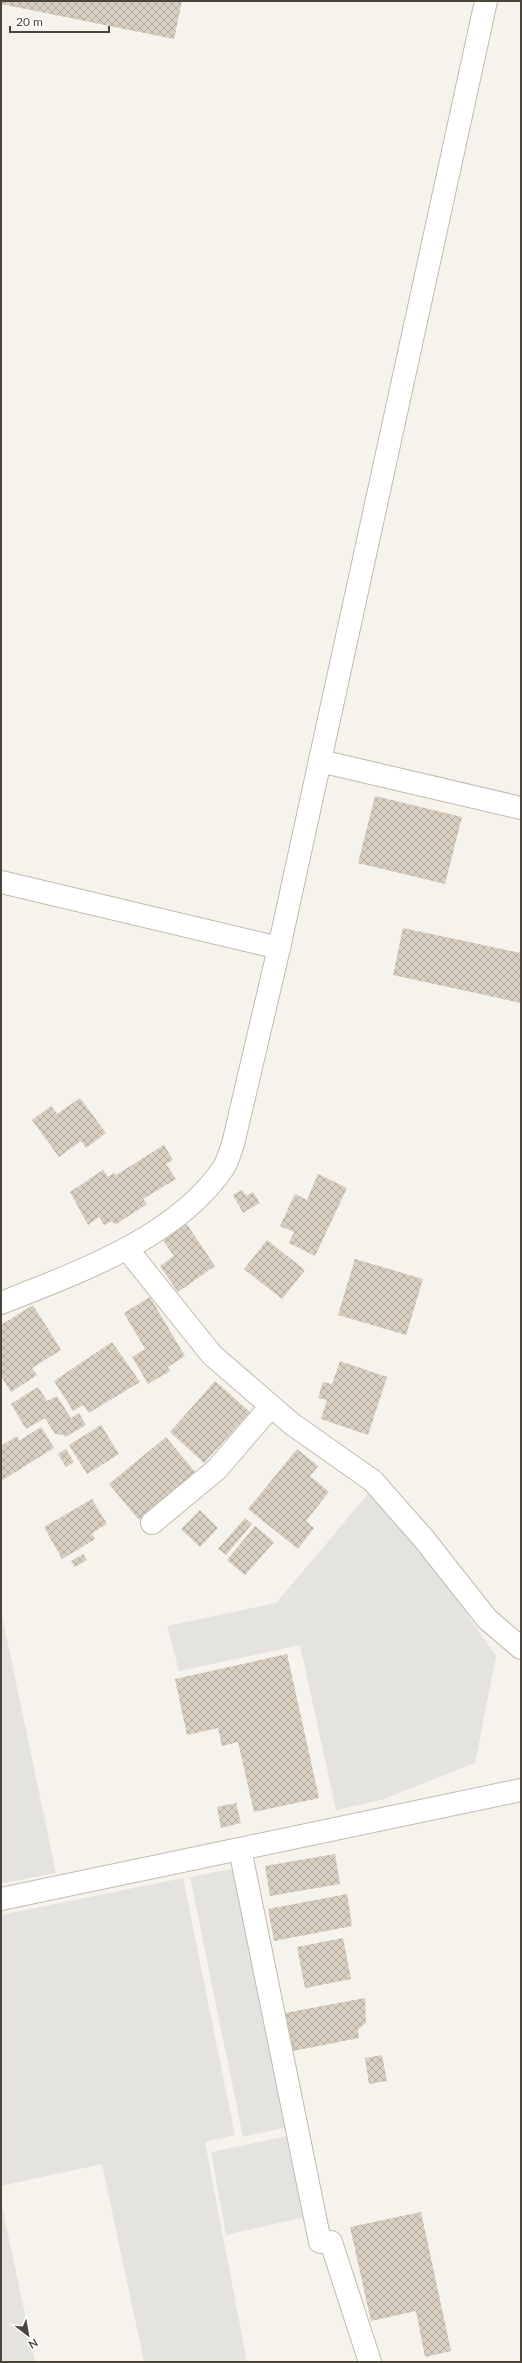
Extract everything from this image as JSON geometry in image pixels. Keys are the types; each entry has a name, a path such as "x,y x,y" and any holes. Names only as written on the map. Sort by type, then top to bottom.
{"street":[{"path":"1,1303 127,1248 169,1221 202,1195 224,1166 233,1144 279,948 486,1"},
{"path":"320,761 521,808"},
{"path":"1,882 279,948"},
{"path":"127,1248 181,1318 212,1354 292,1424 373,1481 424,1539 488,1619 521,1648"},
{"path":"152,1523 217,1469 271,1406"},
{"path":"1,1899 521,1790"},
{"path":"240,1849 320,2242 331,2242 370,2362"}],"shaded area":[{"path":"369,1493 432,1565 496,1656 475,1763 381,1800 336,1810 300,1645 179,1671 167,1626 276,1603"},
{"path":"1,1611 56,1873 3,1883 1,1876"},
{"path":"236,1868 288,2127 243,2137 190,1877"},
{"path":"183,1878 235,2135 205,2142 247,2362 144,2362 102,2164 1,2186 1,1915"},
{"path":"288,2136 305,2217 226,2235 211,2152"},
{"path":"1,2201 35,2362 1,2362"}],"building":[{"path":"1,1 182,1 174,39 1,4"},
{"path":"375,796 462,817 445,884 358,863"},
{"path":"403,928 521,953 521,1003 393,975"},
{"path":"80,1098 106,1133 86,1148 81,1141 59,1157 32,1120 51,1106 57,1114"},
{"path":"164,1145 173,1160 166,1164 176,1179 143,1199 147,1204 115,1225 112,1221 104,1225 99,1217 88,1225 70,1192 103,1170 108,1177 114,1173 116,1175"},
{"path":"318,1174 347,1188 315,1256 289,1243 294,1232 280,1226 295,1194 307,1200"},
{"path":"242,1190 246,1196 253,1192 260,1203 243,1213 233,1195"},
{"path":"186,1223 215,1266 178,1292 160,1266 174,1256 162,1239"},
{"path":"267,1240 305,1270 282,1299 244,1269"},
{"path":"355,1259 423,1279 406,1335 338,1315"},
{"path":"150,1297 185,1356 168,1367 170,1371 148,1384 132,1357 145,1349 124,1313"},
{"path":"33,1305 61,1350 32,1368 37,1375 11,1392 1,1376 1,1325"},
{"path":"112,1342 140,1382 89,1413 83,1405 73,1411 54,1381"},
{"path":"340,1361 387,1377 368,1435 321,1419 327,1400 318,1398 323,1382 332,1384"},
{"path":"215,1381 250,1412 204,1463 170,1432"},
{"path":"38,1387 47,1401 57,1396 71,1418 79,1413 86,1425 65,1437 64,1435 55,1434 45,1418 26,1429 11,1404"},
{"path":"101,1425 119,1454 87,1474 69,1445"},
{"path":"41,1427 54,1448 1,1481 1,1446 17,1436 19,1441"},
{"path":"166,1437 196,1473 139,1520 109,1484"},
{"path":"66,1449 74,1462 66,1467 58,1454"},
{"path":"297,1449 318,1466 310,1476 329,1492 306,1521 314,1528 298,1549 248,1509"},
{"path":"92,1499 107,1524 92,1533 95,1539 62,1559 44,1527"},
{"path":"200,1510 218,1528 200,1547 181,1529"},
{"path":"245,1518 252,1524 226,1555 218,1549"},
{"path":"255,1526 274,1542 245,1575 227,1560"},
{"path":"83,1554 87,1560 75,1567 71,1561"},
{"path":"287,1654 319,1798 254,1812 238,1742 222,1746 218,1728 187,1735 175,1679"},
{"path":"236,1803 241,1823 221,1828 217,1807"},
{"path":"335,1854 340,1884 270,1896 265,1866"},
{"path":"347,1894 352,1926 274,1941 268,1909"},
{"path":"343,1938 351,1979 305,1988 297,1947"},
{"path":"365,1998 366,2023 358,2029 359,2038 293,2051 285,2013"},
{"path":"382,2055 387,2081 369,2084 365,2058"},
{"path":"421,2212 451,2351 425,2357 416,2311 371,2321 350,2227"}]}
